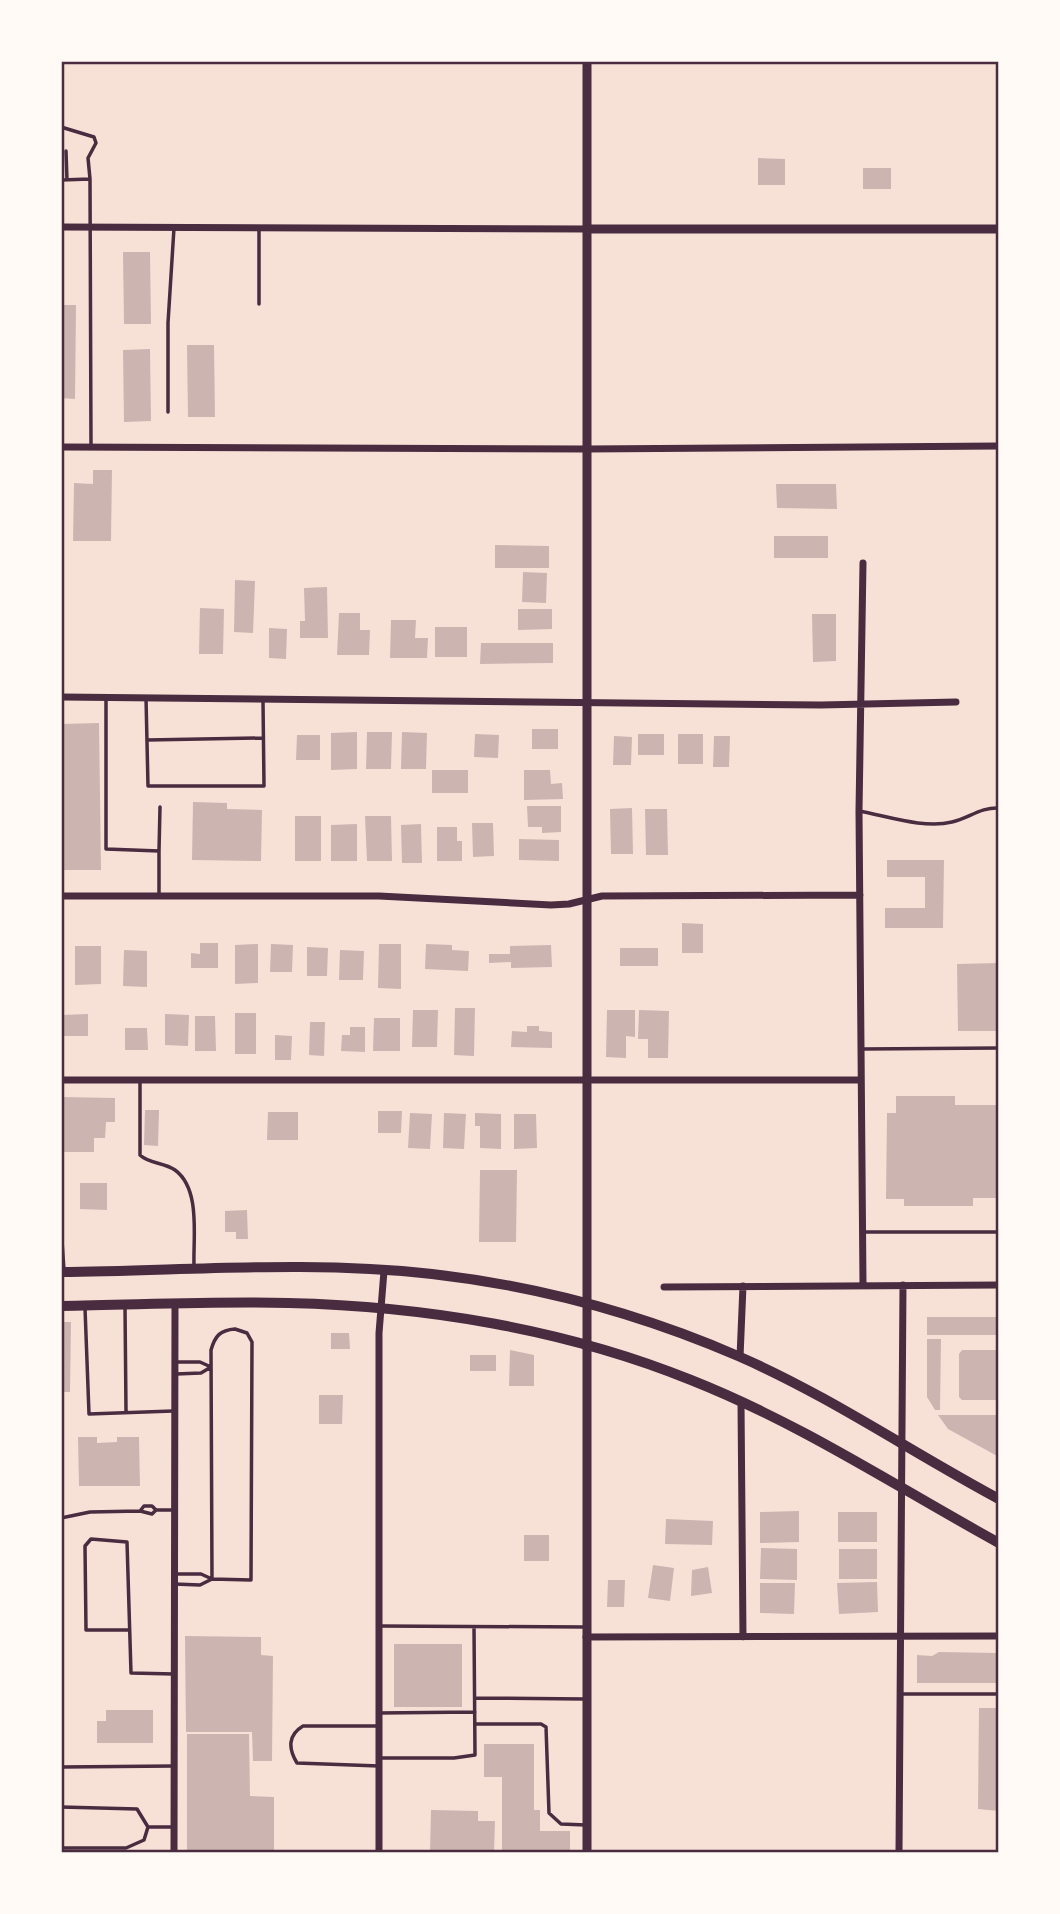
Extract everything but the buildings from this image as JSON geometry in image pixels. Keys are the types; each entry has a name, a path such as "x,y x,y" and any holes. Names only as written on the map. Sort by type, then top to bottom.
{"main road":[{"path":"62,1272 311,1268 384,1271 500,1283 640,1318 740,1357 811,1391 999,1499"},
{"path":"61,1306 287,1303 382,1309 505,1326 585,1346 636,1359 807,1432 999,1543"}],"street":[{"path":"587,61 587,1853"},
{"path":"61,227 999,229"},
{"path":"61,447 587,449 999,446"},
{"path":"863,563 859,811 863,1284"},
{"path":"61,697 821,705 860,702 956,702"},
{"path":"61,896 379,896 551,905 602,896 860,895"},
{"path":"61,1080 860,1080"},
{"path":"379,1853 384,1271"},
{"path":"899,1853 903,1636 903,1285"},
{"path":"664,1287 999,1285"},
{"path":"740,1357 743,1286"},
{"path":"174,1305 174,1853"},
{"path":"741,1402 743,1637"},
{"path":"586,1632 743,1637 999,1636"}],"lane":[{"path":"61,127 94,137 96,143 88,158 91,447"},
{"path":"66,150 67,180"},
{"path":"61,180 90,179"},
{"path":"168,412 168,323 174,228"},
{"path":"259,228 259,304"},
{"path":"106,697 106,849 159,851"},
{"path":"146,698 148,786 264,786 263,699"},
{"path":"147,740 263,738"},
{"path":"159,895 160,807"},
{"path":"859,811 917,822 951,823 988,807 999,807"},
{"path":"860,1049 999,1048"},
{"path":"140,1080 140,1155 146,1161 174,1170 186,1180 191,1195 195,1270"},
{"path":"61,1228 62,1272"},
{"path":"862,1233 999,1233"},
{"path":"125,1305 126,1410"},
{"path":"85,1306 88,1413 104,1416 126,1410 174,1411"},
{"path":"174,1574 201,1574 212,1579 251,1580 252,1342 247,1333 225,1329 215,1338 211,1367 212,1579"},
{"path":"174,1363 200,1362 211,1367"},
{"path":"174,1374 201,1373 211,1367"},
{"path":"61,1518 90,1512 140,1511 144,1506 152,1506 156,1510 174,1510"},
{"path":"129,1630 86,1630 85,1546 91,1539 127,1542 131,1673 174,1674"},
{"path":"174,1584 200,1585 212,1579"},
{"path":"380,1626 586,1632"},
{"path":"379,1726 303,1726 294,1732 290,1742 297,1763 471,1757 475,1753 474,1627"},
{"path":"902,1694 999,1694"},
{"path":"475,1698 586,1699"},
{"path":"379,1713 475,1712"},
{"path":"475,1724 541,1724 546,1727 549,1813 561,1824 586,1825"},
{"path":"61,1767 174,1766"},
{"path":"61,1807 137,1809 148,1827 144,1840 126,1848 61,1848"},
{"path":"148,1827 174,1827"}]}
